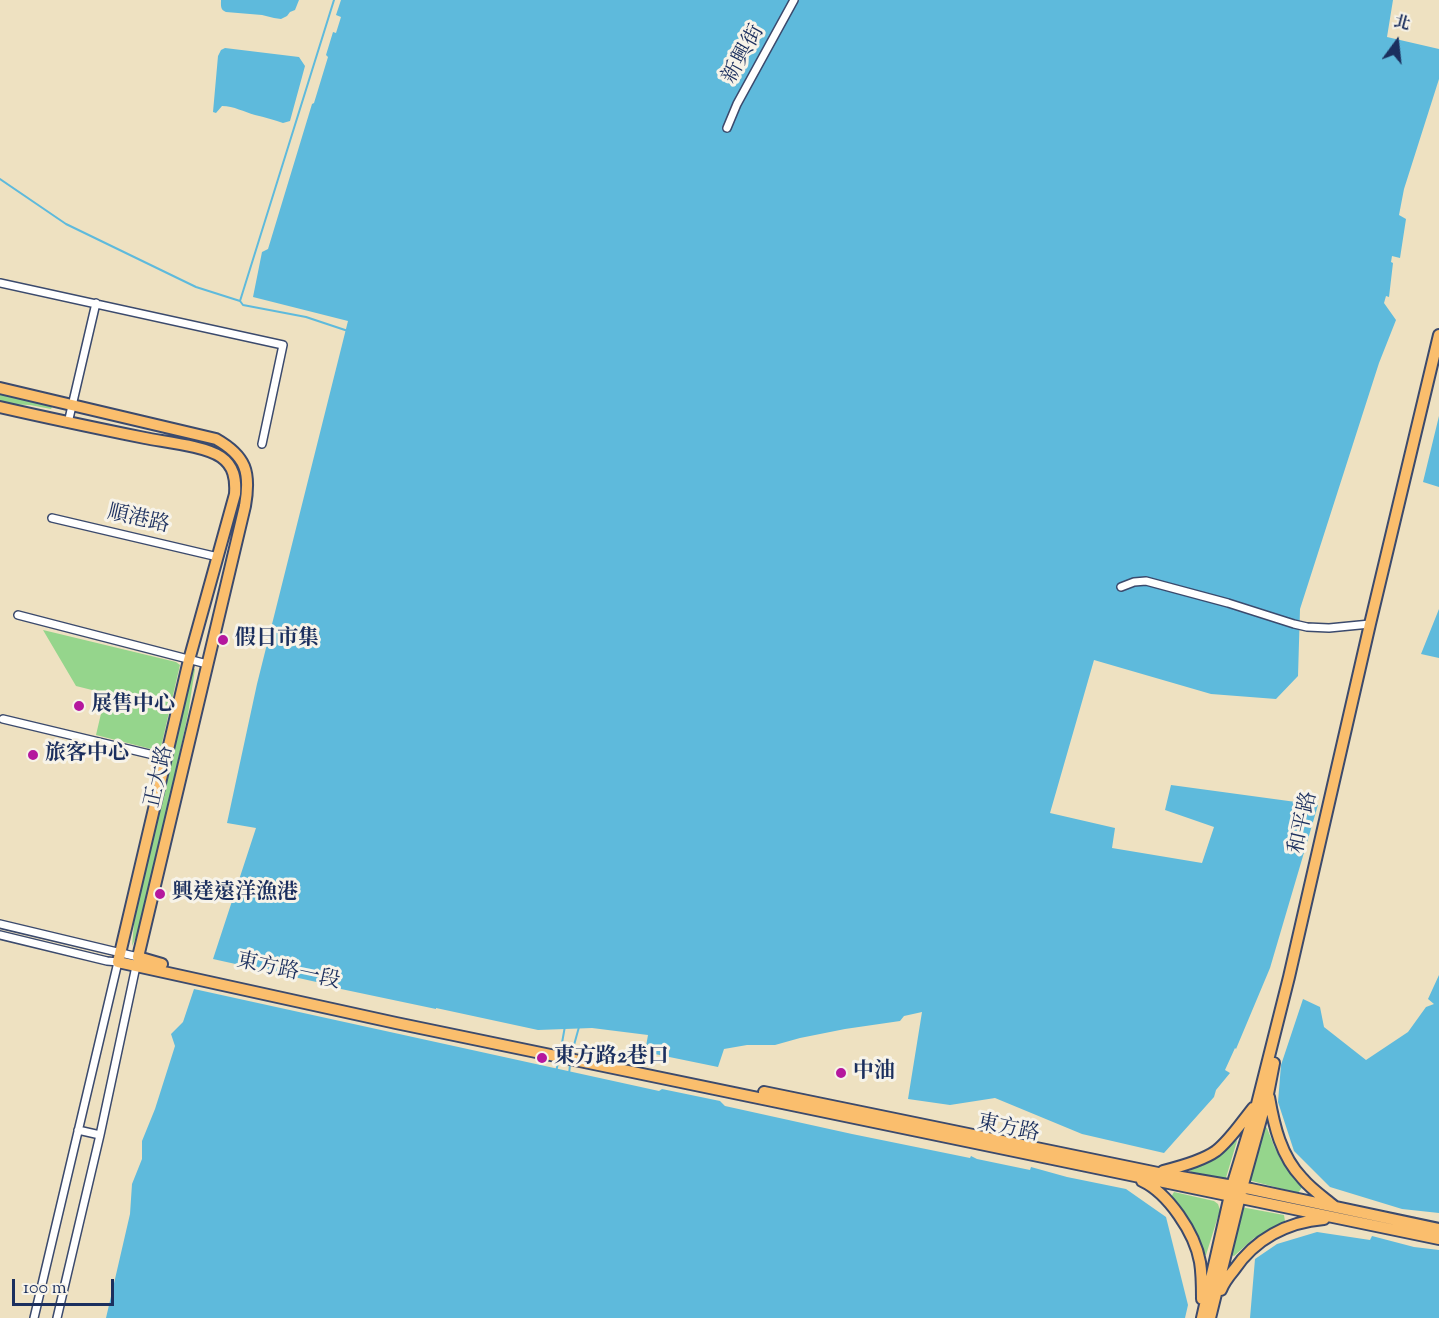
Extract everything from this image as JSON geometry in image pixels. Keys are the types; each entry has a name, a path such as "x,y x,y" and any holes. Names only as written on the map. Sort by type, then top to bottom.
{"main road":[{"name":"和平路","path":"1202,1318 1289,977 1439,335"},
{"name":"和平路","path":"1210,1318 1236,1192 1268,1094 1277,1044 1439,362"},
{"name":"正大路","path":"0,388 216,440 238,456 245,467 248,492 137,961"},
{"name":"正大路","path":"0,407 211,452 222,458 234,472 236,488 189,660 119,957"},
{"name":"東方路一段","path":"119,957 569,1055"},
{"name":"東方路","path":"569,1055 1158,1173 1337,1213 1439,1239"},
{"name":"東方路","path":"569,1055 1128,1174 1236,1192"},
{"path":"1268,1094 1273,1119 1286,1157 1302,1179 1337,1213"},
{"path":"1158,1173 1186,1166 1215,1152 1257,1104"},
{"path":"1128,1174 1146,1183 1166,1199 1192,1238 1200,1261 1202,1318"},
{"path":"1210,1318 1223,1284 1242,1259 1264,1239 1299,1223 1337,1213"},
{"name":"東方路","path":"1337,1213 1439,1229"}],"street":[{"name":"新興街","path":"727,128 737,104 794,0"},
{"path":"0,283 283,345 262,444"},
{"path":"68,423 96,303"},
{"name":"順港路","path":"52,518 218,557"},
{"path":"1121,587 1134,582 1146,581 1307,627 1329,628 1370,624"},
{"path":"18,615 207,664"},
{"path":"3,719 166,758"},
{"name":"東方路一段","path":"0,924 119,957"},
{"name":"東方路一段","path":"0,935 107,961 119,957"},
{"name":"正大路","path":"34,1318 119,957"},
{"name":"正大路","path":"57,1318 100,1135 137,961"},
{"path":"78,1130 100,1135"}],"green space":[{"path":"0,391 52,407 51,409 0,402"},
{"path":"43,630 176,662 180,665 159,750 96,735 103,705 96,691 76,686"},
{"path":"192,668 195,669 188,714 146,909 132,946 136,901"},
{"path":"1263,1125 1267,1128 1282,1162 1303,1186 1298,1193 1248,1180"},
{"path":"1234,1137 1237,1141 1225,1181 1192,1174 1190,1170 1214,1156"},
{"path":"1174,1192 1214,1201 1218,1204 1220,1210 1206,1255 1203,1256 1171,1197"},
{"path":"1241,1207 1284,1215 1285,1221 1254,1238 1234,1256 1229,1254"}],"water":[{"path":"221,0 299,0 295,10 281,19 226,12 222,9"},
{"path":"341,0 1393,0 1387,37 1439,49 1439,79 1404,189 1399,215 1406,219 1400,258 1392,256 1389,297 1386,296 1384,303 1396,320 1379,363 1300,609 1298,676 1276,699 1211,694 1094,660 1050,813 1115,828 1112,848 1202,863 1214,827 1165,810 1171,785 1318,805 1270,968 1225,1070 1230,1073 1216,1090 1214,1097 1164,1153 1082,1134 995,1098 950,1105 908,1099 922,1012 904,1016 900,1021 845,1029 775,1045 747,1045 724,1049 718,1067 645,1052 648,1035 592,1028 538,1030 322,985 213,959 256,828 227,823 257,684 348,321 253,297 262,252 268,249 328,57 326,55 333,32 336,33 341,17 336,15"},
{"path":"225,48 299,57 305,66 290,121 283,123 226,106 222,106 216,113 213,112 218,56"},
{"path":"1439,416 1439,487 1423,482"},
{"path":"1439,609 1439,658 1421,654"},
{"path":"1439,975 1439,1213 1402,1209 1330,1187 1294,1151 1278,1102 1281,1065 1303,999 1320,1007 1324,1027 1366,1060 1408,1032 1426,1007 1434,1004 1428,999"},
{"path":"194,989 659,1091 662,1089 720,1101 725,1106 852,1134 970,1158 971,1156 1030,1170 1031,1167 1126,1189 1166,1217 1188,1305 1185,1318 106,1318 130,1214 132,1184 142,1159 142,1141 175,1046 171,1034 183,1022"},
{"path":"1317,1232 1370,1240 1372,1236 1414,1247 1439,1250 1439,1318 1250,1318 1255,1259 1277,1244"}],"waterway":[{"path":"240,301 334,0"},
{"path":"0,179 66,224 196,287 240,301 243,305 306,317 348,331"},
{"path":"562,1043 565,1026"},
{"path":"574,1045 579,1027"},
{"path":"556,1072 558,1063"},
{"path":"569,1074 570,1065"}],"place":[{"name":"假日市集","path":"223,640"},
{"name":"展售中心","path":"79,706"},
{"name":"旅客中心","path":"33,755"},
{"name":"興達遠洋漁港","path":"160,894"},
{"name":"東方路2巷口","path":"542,1058"},
{"name":"中油","path":"841,1073"}]}
